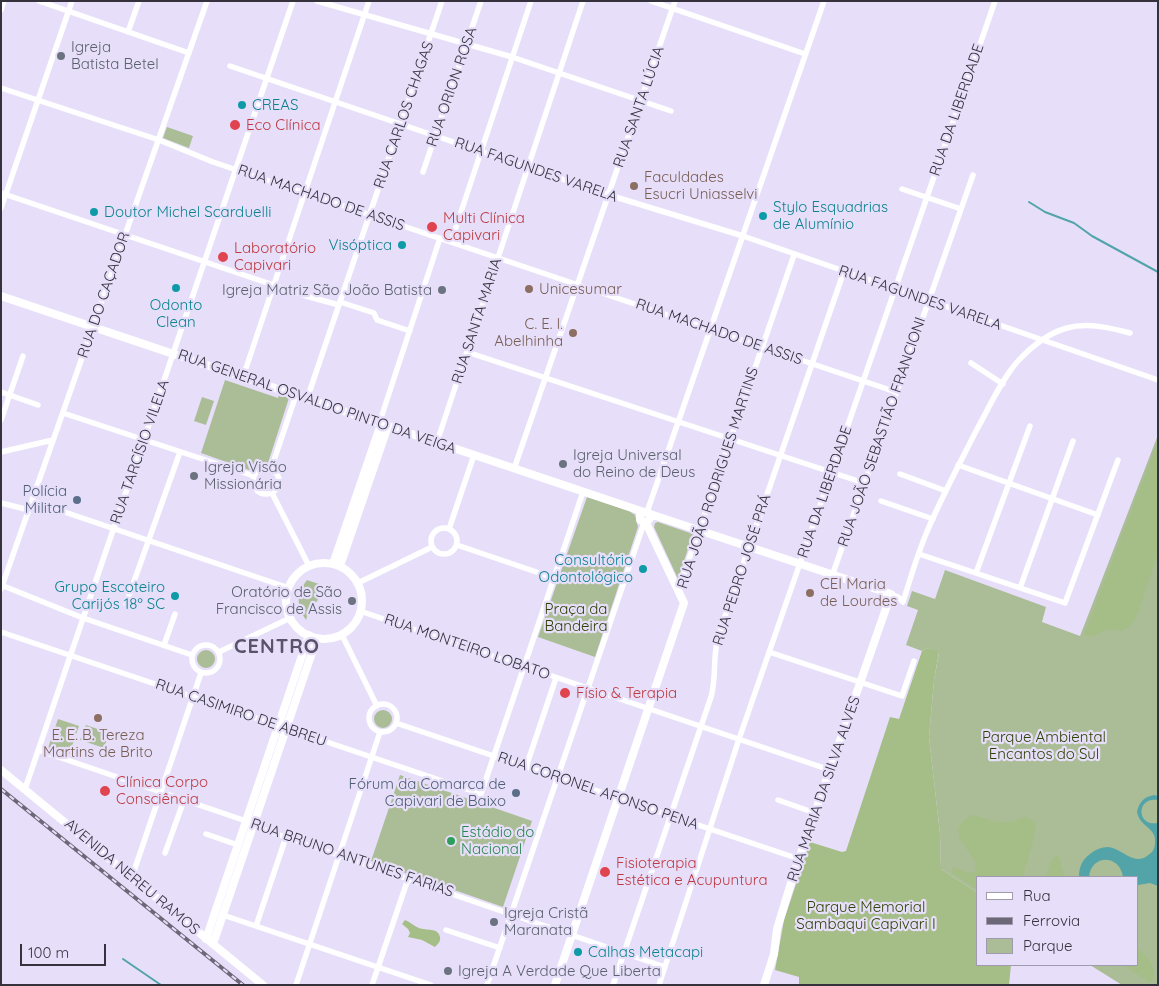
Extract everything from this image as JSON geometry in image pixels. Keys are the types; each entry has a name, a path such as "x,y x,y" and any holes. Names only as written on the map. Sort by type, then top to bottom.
{"street":[{"path":"1,10 4,1"},
{"path":"39,1 189,53"},
{"path":"1,208 4,194 72,1"},
{"path":"128,32 139,1"},
{"name":"RUA DO CAÇADOR","path":"2,587 207,1"},
{"name":"RUA TARCÍSIO VILELA","path":"25,789 293,1"},
{"path":"318,1 512,57 671,111"},
{"path":"243,377 369,1"},
{"name":"RUA CARLOS CHAGAS","path":"307,399 442,1"},
{"name":"RUA ORION ROSA","path":"423,172 481,1"},
{"path":"451,242 531,1"},
{"name":"RUA SANTA MARIA","path":"437,442 583,1"},
{"path":"651,1 805,54"},
{"name":"RUA SANTA LÚCIA","path":"514,469 676,1"},
{"path":"487,985 645,517 824,1"},
{"name":"RUA DA LIBERDADE","path":"659,985 739,739 995,1"},
{"name":"RUA FAGUNDES VARELA","path":"230,66 609,195 743,236 1158,380"},
{"name":"RUA MACHADO DE ASSIS","path":"1,88 159,140 236,169 896,392"},
{"name":"RUA JOÃO SEBASTIÃO FRANCIONI","path":"832,576 973,175"},
{"path":"902,189 961,209"},
{"path":"4,194 274,285 374,313 377,320 410,331"},
{"path":"337,565 384,425 381,418 440,238"},
{"name":"RUA JOÃO RODRIGUES MARTINS","path":"555,985 684,603 678,591 794,255"},
{"name":"RUA PEDRO JOSÉ PRÁ","path":"613,985 713,691 717,640 844,271"},
{"name":"RUA GENERAL OSVALDO PINTO DA VEIGA","path":"1,296 633,509 645,517 698,531 899,597"},
{"path":"899,597 958,465 1002,384 1018,362 1042,340 1060,330 1077,326 1112,328 1130,333"},
{"path":"467,352 864,484"},
{"path":"1,420 23,356"},
{"path":"971,362 1002,384"},
{"path":"1,392 38,405"},
{"path":"271,469 296,395"},
{"path":"63,413 254,476"},
{"path":"976,573 1030,426"},
{"path":"1,452 53,440"},
{"path":"1020,588 1073,441"},
{"path":"126,604 180,452"},
{"path":"449,529 474,455"},
{"path":"919,554 1065,603 1118,460"},
{"path":"958,465 1098,515"},
{"path":"271,469 279,479 278,487 272,493 264,494 257,491 253,484 254,476 259,470 271,469"},
{"path":"900,474 946,491"},
{"path":"494,756 583,492"},
{"path":"272,493 309,566"},
{"path":"32,501 288,588"},
{"path":"881,501 933,519"},
{"path":"1,503 29,510"},
{"path":"645,517 678,591"},
{"path":"442,528 449,529 456,536 456,545 452,551 445,554 438,552 432,547 431,539 435,532 442,528"},
{"path":"456,545 554,578"},
{"path":"358,583 432,547"},
{"path":"324,563 337,565 347,570 358,583 362,599 356,621 342,634 332,638 313,637 301,632 290,618 286,598 288,588 293,579 309,566 324,563"},
{"path":"2,587 83,618 192,655"},
{"name":"RUA MARIA DA SILVA ALVES","path":"764,985 774,954 776,929 860,682 899,597"},
{"name":"RUA MONTEIRO LOBATO","path":"360,611 830,770"},
{"path":"164,645 175,614"},
{"path":"219,652 290,618"},
{"name":"RUA CASIMIRO DE ABREU","path":"1,632 481,794 494,756"},
{"path":"342,634 377,706"},
{"path":"213,944 250,824 313,637"},
{"path":"202,645 211,646 219,652 220,661 216,670 207,674 201,673 193,666 192,655 198,647 202,645"},
{"path":"769,652 902,696 914,661"},
{"path":"132,877 201,673"},
{"path":"526,767 556,678"},
{"path":"384,704 392,708 397,715 396,723 391,730 380,732 373,727 370,718 372,710 384,704"},
{"name":"RUA CORONEL AFONSO PENA","path":"396,723 799,859"},
{"path":"296,985 380,732"},
{"name":"RUA BRUNO ANTUNES FARIAS","path":"38,750 665,966"},
{"name":"AVENIDA NEREU RAMOS","path":"1,770 263,985"},
{"path":"166,853 184,800"},
{"path":"778,800 815,812"},
{"path":"206,939 238,845 250,824"},
{"path":"206,834 238,845"},
{"path":"256,926 286,837"},
{"path":"372,985 408,878"},
{"path":"223,915 428,984"},
{"path":"446,930 500,948"}],"green space":[{"path":"167,127 193,136 189,148 163,138"},
{"path":"225,380 278,398 279,395 289,398 268,463 252,471 201,453"},
{"path":"202,397 214,401 206,425 194,421"},
{"name":"Parque Ambiental Encantos do Sul","path":"1158,435 1158,985 1122,985 1092,966 1139,966 1139,876 976,876 976,892 941,869 940,834 929,737 934,680 939,653 927,648 922,651 906,645 918,610 907,606 912,591 935,599 945,570 1046,607 1042,622 1080,636"},
{"path":"1158,441 1158,554 1140,607 1135,620 1129,627 1120,631 1111,629 1102,631 1094,636 1084,635"},
{"name":"Praça da Bandeira","path":"587,497 629,511 635,515 638,527 595,657 538,637"},
{"path":"658,522 693,534 678,579 654,527 655,523"},
{"path":"307,580 322,585 317,602 312,601 306,620 300,610 299,595"},
{"name":"Parque Memorial Sambaqui Capivari I","path":"927,648 939,652 934,680 929,737 940,834 941,869 976,892 976,966 1011,966 1009,985 799,985 799,977 775,970 784,920 810,842 842,852 846,851 890,717 899,719 922,651"},
{"path":"202,650 210,650 215,655 213,666 202,668 197,663 197,655"},
{"path":"379,710 387,710 392,715 390,726 379,728 374,723 374,715"},
{"path":"58,719 79,726 69,755 48,748"},
{"path":"86,725 109,733 104,748 80,740"},
{"name":"Estádio do Nacional","path":"400,775 532,821 503,907 371,861"},
{"path":"972,815 1002,822 1026,817 1036,822 1033,843 1023,876 976,876 976,889 952,873 953,867 968,873 976,872 975,861 959,838 958,828 963,821"},
{"path":"1058,855 1065,876 1046,876 1051,861"},
{"path":"405,920 419,928 437,932 440,937 439,942 435,947 422,940 408,937 410,933 402,924"},
{"path":"1139,950 1152,966 1154,975 1153,980 1149,982 1125,966 1139,966"}],"shaded area":[{"path":"1158,796 1158,800 1146,802 1141,811 1146,821 1158,823 1158,886 1150,883 1139,885 1139,876 1123,876 1117,864 1106,860 1095,864 1089,876 1079,876 1083,861 1101,848 1113,848 1137,859 1142,859 1152,852 1155,838 1151,830 1141,821 1137,812 1139,805 1147,797"}],"waterway":[{"path":"1029,202 1045,212 1074,223 1092,236 1158,272"},
{"path":"123,959 161,985"}],"railway":[{"path":"1,789 243,985"}],"place":[{"name":"Igreja Batista Betel","path":"61,56"},
{"name":"CREAS","path":"242,105"},
{"name":"Eco Clínica","path":"235,125"},
{"name":"Faculdades Esucri Uniasselvi","path":"634,186"},
{"name":"Doutor Michel Scarduelli","path":"94,212"},
{"name":"Stylo Esquadrias de Alumínio","path":"763,216"},
{"name":"Multi Clínica Capivari","path":"432,227"},
{"name":"Visóptica","path":"402,245"},
{"name":"Laboratório Capivari","path":"223,257"},
{"name":"Odonto Clean","path":"176,288"},
{"name":"Unicesumar","path":"529,289"},
{"name":"Igreja Matriz São João Batista","path":"442,290"},
{"name":"C. E. I. Abelhinha","path":"573,333"},
{"name":"Igreja Universal do Reino de Deus","path":"563,464"},
{"name":"Igreja Visão Missionária","path":"194,476"},
{"name":"Polícia Militar","path":"77,500"},
{"name":"Consultório Odontológico","path":"643,569"},
{"name":"CEI Maria de Lourdes","path":"810,593"},
{"name":"Grupo Escoteiro Carijós 18º SC","path":"175,596"},
{"name":"Oratório de São Francisco de Assis","path":"352,601"},
{"name":"Físio & Terapia","path":"565,693"},
{"name":"E. E. B. Tereza Martins de Brito","path":"98,718"},
{"name":"Clínica Corpo Consciência","path":"105,791"},
{"name":"Fórum da Comarca de Capivari de Baixo","path":"516,793"},
{"name":"Estádio do Nacional","path":"451,841"},
{"name":"Fisioterapia Estética e Acupuntura","path":"605,872"},
{"name":"Igreja Cristã Maranata","path":"494,922"},
{"name":"Calhas Metacapi","path":"578,952"},
{"name":"Igreja A Verdade Que Liberta","path":"448,971"}],"district":[{"name":"CENTRO","path":"277,647"}]}
